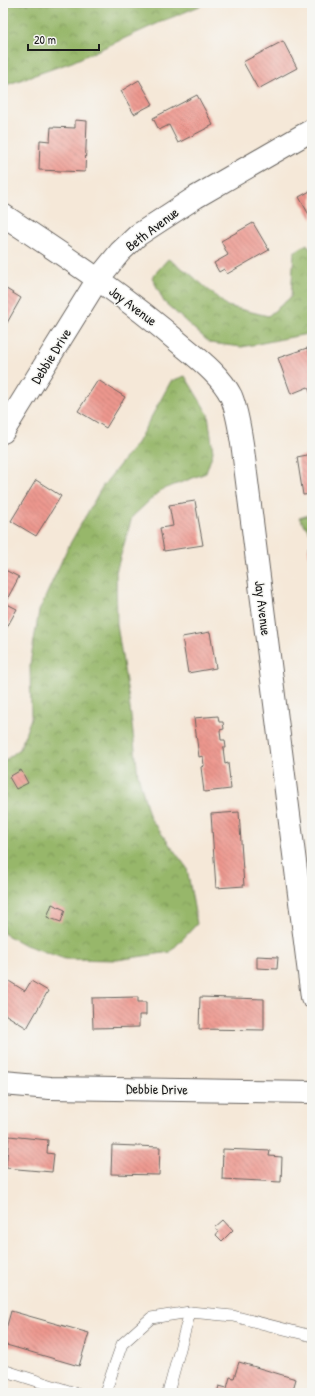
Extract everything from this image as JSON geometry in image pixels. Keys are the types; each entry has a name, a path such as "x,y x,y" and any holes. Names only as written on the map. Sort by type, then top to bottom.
{"street":[{"name":"Beth Avenue","path":"98,279 120,252 144,231 203,193 312,130"},
{"path":"3,216 98,279"},
{"name":"Debbie Drive","path":"3,432 98,279"},
{"name":"Jay Avenue","path":"98,279 156,322 196,357 221,382 230,396 236,411 246,473 312,997"},
{"name":"Debbie Drive","path":"3,1084 50,1088 312,1092"}],"lane":[{"path":"168,1393 190,1312"},
{"path":"105,1393 122,1344 151,1318 190,1312 233,1316 312,1336"},
{"path":"3,1370 75,1393"}],"green space":[{"path":"3,3 207,3 72,62 3,86"},
{"path":"307,244 312,252 312,333 242,347 210,343 164,302 152,277 168,259 189,273 227,306 268,316 291,297 294,252"},
{"path":"185,376 208,414 213,452 206,473 161,490 132,517 116,572 117,625 129,700 138,775 150,818 187,868 197,924 170,952 117,960 65,959 23,944 3,933 3,762 20,749 31,718 30,664 39,611 67,549 102,487 137,443 171,381"},
{"path":"312,514 312,534 311,534 299,518"}],"building":[{"path":"283,41 297,68 258,89 243,62"},
{"path":"139,80 153,104 134,114 121,91"},
{"path":"197,95 213,125 178,143 169,125 159,130 153,118"},
{"path":"75,120 87,121 85,172 39,170 40,140 50,141 51,127 75,128"},
{"path":"312,190 312,220 299,197"},
{"path":"253,223 269,250 227,274 224,269 219,272 214,263 228,255 221,241"},
{"path":"3,287 21,298 3,330"},
{"path":"307,348 312,360 312,397 308,387 291,394 278,358"},
{"path":"98,380 125,397 106,428 78,411"},
{"path":"312,454 312,494 303,495 297,457"},
{"path":"36,480 61,496 36,536 11,521"},
{"path":"195,501 203,545 164,551 160,528 173,526 169,505"},
{"path":"308,548 312,548 312,574 311,574"},
{"path":"3,569 19,577 5,603 17,609 6,629 3,628"},
{"path":"210,632 216,668 188,673 182,637"},
{"path":"218,716 219,722 223,722 224,729 220,730 221,740 225,740 226,748 223,748 225,764 228,763 231,789 204,792 201,767 204,766 203,756 199,757 194,718"},
{"path":"21,770 28,783 16,789 9,777"},
{"path":"239,812 244,886 216,888 211,814"},
{"path":"52,904 65,910 61,922 47,917"},
{"path":"257,956 278,957 277,969 257,968"},
{"path":"4,978 25,991 31,981 48,991 27,1028 3,1013"},
{"path":"138,997 138,1002 146,1002 146,1015 139,1015 139,1027 93,1028 92,998"},
{"path":"200,997 264,999 264,1030 199,1029"},
{"path":"9,1136 48,1140 47,1153 54,1154 52,1172 6,1168"},
{"path":"112,1145 160,1147 159,1175 111,1174"},
{"path":"223,1149 270,1151 269,1156 282,1157 281,1182 222,1179"},
{"path":"224,1220 233,1230 222,1241 216,1235 218,1232 215,1228"},
{"path":"11,1311 89,1333 79,1366 3,1344"},
{"path":"239,1362 296,1379 292,1393 217,1393 219,1386 227,1388 230,1377 234,1378"}]}
